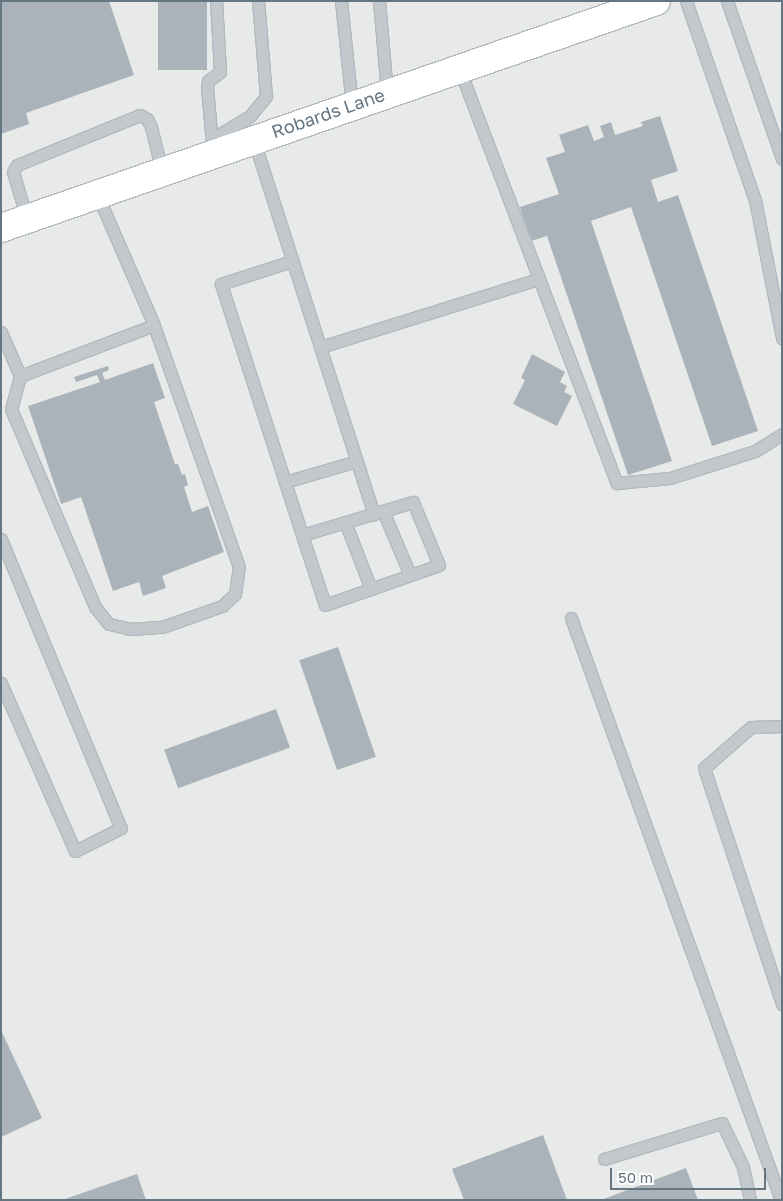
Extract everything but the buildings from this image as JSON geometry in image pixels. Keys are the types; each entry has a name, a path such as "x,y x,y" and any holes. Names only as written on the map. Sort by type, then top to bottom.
{"street":[{"name":"Robards Lane","path":"1,228 162,171 212,146 253,139 656,1"}],"lane":[{"path":"212,146 207,84 220,72 216,1"},
{"path":"212,146 250,116 266,96 258,1"},
{"path":"341,1 352,105"},
{"path":"379,1 388,93"},
{"path":"686,1 755,200 782,338"},
{"path":"727,1 782,158"},
{"path":"459,68 617,483 670,478 755,451 782,434"},
{"path":"1,175 13,172 22,162 140,115 147,118 151,127 162,171"},
{"path":"253,139 356,461 378,512 410,575"},
{"path":"13,172 27,219"},
{"path":"1,332 20,376 11,409 95,607 109,624 130,629 162,627 222,606 235,594 239,567 154,325 97,194"},
{"path":"292,261 221,284 284,482 325,605 439,565 414,502 302,535"},
{"path":"320,347 538,279"},
{"path":"20,376 154,325"},
{"path":"284,482 356,461"},
{"path":"345,522 371,589"},
{"path":"1,540 120,828 74,850 5,701 1,683"},
{"path":"572,618 781,1200"},
{"path":"782,726 751,727 704,768 782,1004"},
{"path":"604,1158 722,1123 743,1167 750,1200"}],"shaded area":[{"path":"1,1 782,1 782,1200 1,1200"}]}
